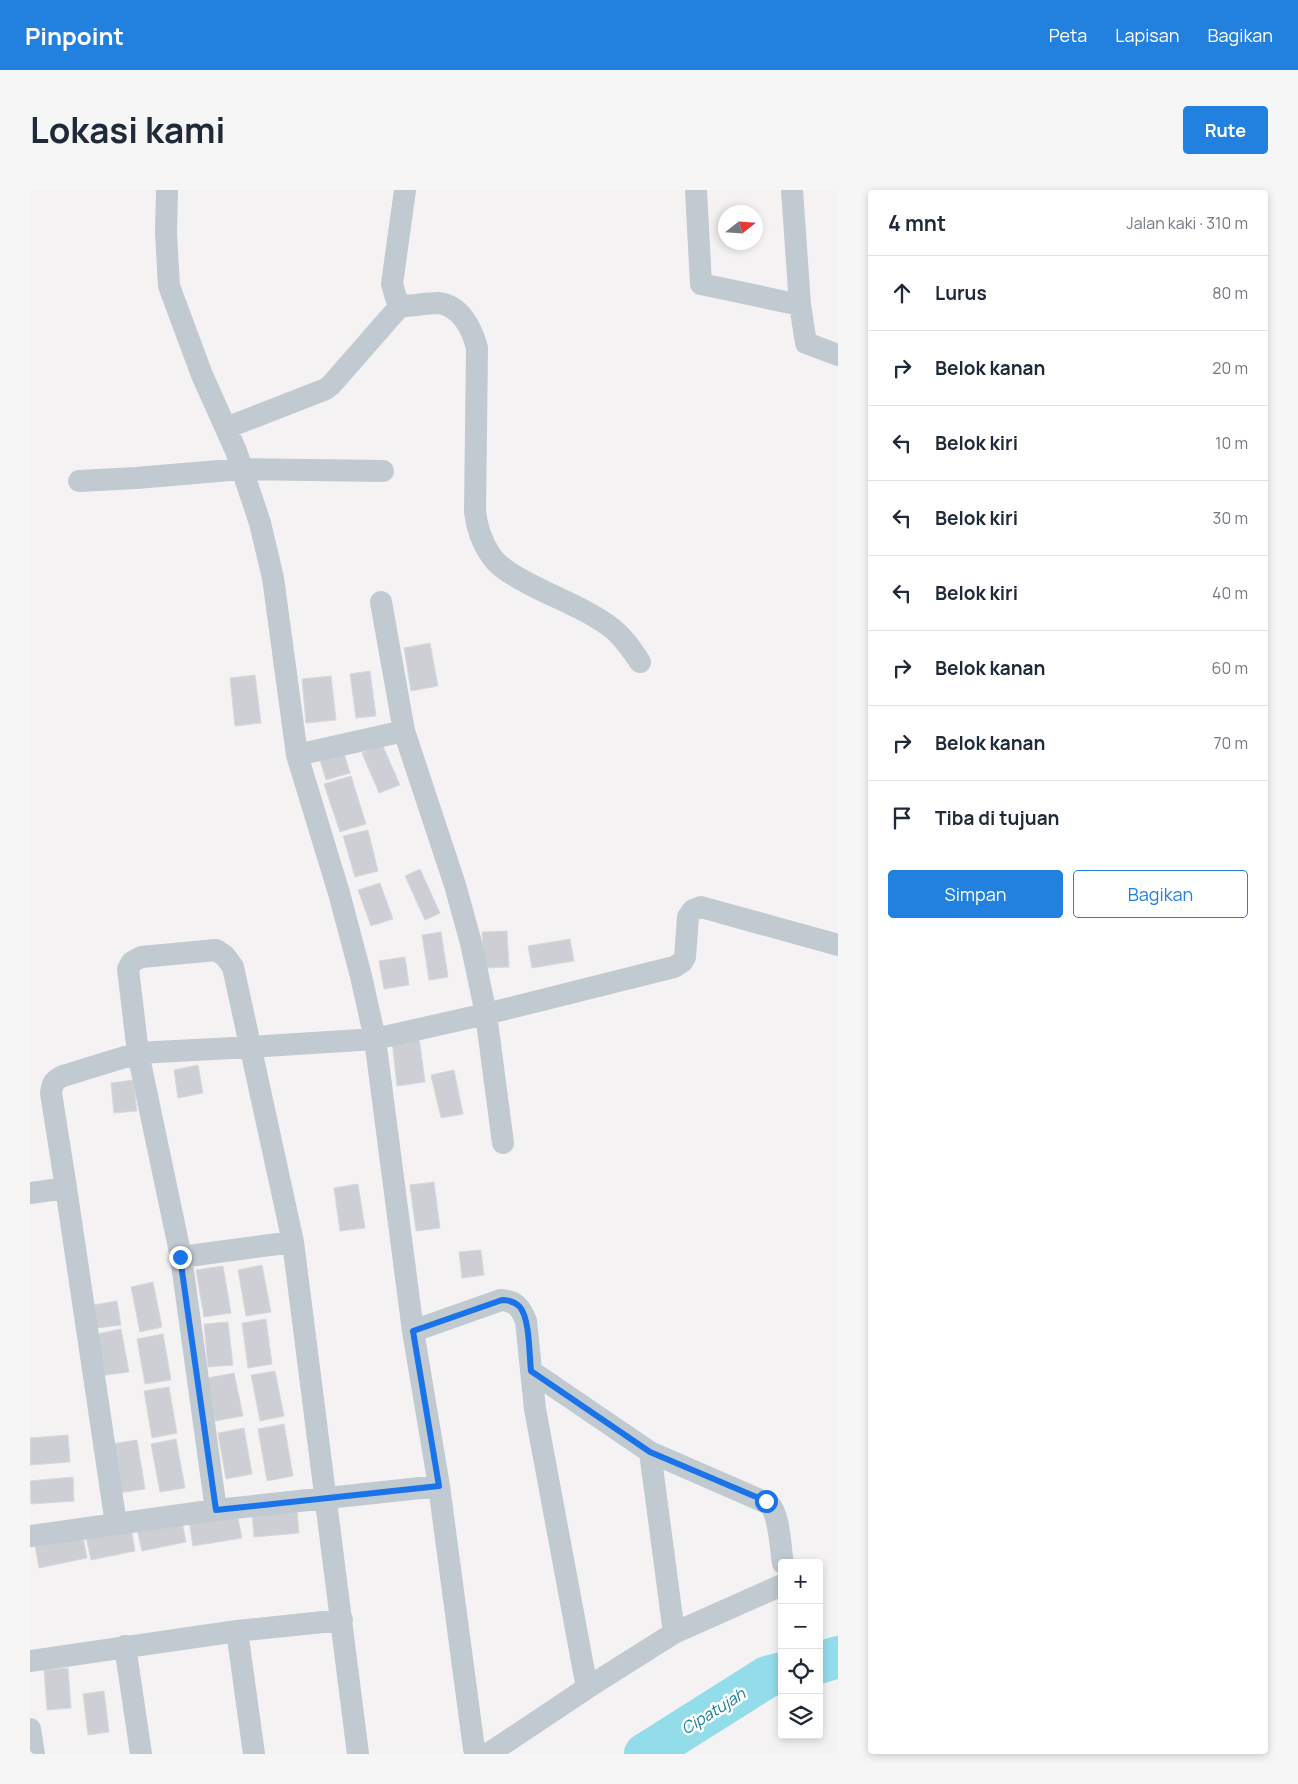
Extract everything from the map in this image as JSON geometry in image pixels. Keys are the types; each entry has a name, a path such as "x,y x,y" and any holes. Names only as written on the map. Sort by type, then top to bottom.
{"street":[{"path":"167,190 166,233 169,286 202,374 242,469 260,523 273,578 297,756 339,893 375,1039 413,1331 439,1486 474,1748 479,1754"},
{"path":"405,190 392,284 393,291 402,305 438,303 450,306 462,316 474,335 477,348 475,512 477,528 483,543 491,556 507,572 613,629 640,662"},
{"path":"696,190 701,284 800,305"},
{"path":"792,190 800,305 806,343 838,355"},
{"path":"226,428 332,385 402,305"},
{"path":"79,481 242,469 383,470"},
{"path":"381,602 404,732 455,885 471,943 486,1014 503,1143"},
{"path":"297,756 404,732"},
{"path":"116,1524 51,1093 52,1085 56,1079 138,1053 375,1039 486,1014 677,966 685,957 688,917 693,910 701,907 838,945"},
{"path":"216,1510 180,1257 138,1053 128,970 132,962 141,957 216,950 225,956 233,967 252,1047 293,1242 358,1754"},
{"path":"30,1193 66,1188"},
{"path":"180,1257 293,1242"},
{"path":"413,1331 502,1300 510,1300 518,1305 526,1321 535,1409 586,1688"},
{"path":"531,1371 650,1452 770,1504 776,1517 782,1559"},
{"path":"650,1452 674,1633"},
{"path":"31,1536 216,1510 439,1486"},
{"path":"488,1754 586,1688 674,1633 778,1587"},
{"path":"30,1661 237,1631 342,1620"},
{"path":"237,1631 254,1754"},
{"path":"126,1646 141,1754"},
{"path":"30,1729 34,1754"}],"building":[{"path":"430,643 438,686 411,691 404,648"},
{"path":"370,671 376,716 356,718 350,674"},
{"path":"255,675 261,723 235,726 230,678"},
{"path":"331,676 336,720 306,723 302,679"},
{"path":"382,744 400,785 379,793 362,753"},
{"path":"343,750 350,773 326,780 319,757"},
{"path":"351,776 366,824 340,832 324,784"},
{"path":"368,830 378,871 355,877 343,836"},
{"path":"420,869 440,913 425,920 405,876"},
{"path":"380,883 393,919 371,926 358,890"},
{"path":"507,931 509,967 484,968 482,932"},
{"path":"441,932 448,977 429,980 422,935"},
{"path":"570,939 574,961 532,968 528,946"},
{"path":"405,957 409,985 384,989 379,961"},
{"path":"419,1037 425,1082 397,1086 392,1040"},
{"path":"198,1065 203,1093 178,1098 174,1070"},
{"path":"454,1070 463,1114 441,1118 431,1075"},
{"path":"133,1080 137,1111 114,1113 111,1083"},
{"path":"434,1182 440,1228 416,1231 410,1185"},
{"path":"358,1184 365,1228 340,1231 334,1188"},
{"path":"481,1250 484,1275 462,1278 459,1252"},
{"path":"262,1265 271,1312 246,1316 238,1270"},
{"path":"223,1266 231,1313 204,1317 196,1270"},
{"path":"153,1282 162,1327 140,1332 131,1287"},
{"path":"117,1301 121,1325 97,1328 93,1305"},
{"path":"266,1319 272,1364 248,1368 242,1323"},
{"path":"228,1322 233,1365 208,1367 204,1324"},
{"path":"121,1329 129,1372 99,1376 92,1335"},
{"path":"163,1334 171,1380 145,1384 137,1339"},
{"path":"275,1371 284,1416 260,1421 251,1375"},
{"path":"234,1373 243,1416 215,1421 207,1378"},
{"path":"169,1387 177,1433 152,1438 144,1391"},
{"path":"284,1424 293,1476 267,1481 258,1429"},
{"path":"244,1428 252,1474 226,1479 218,1433"},
{"path":"68,1435 70,1462 30,1465 30,1438"},
{"path":"176,1439 185,1488 160,1492 151,1444"},
{"path":"137,1440 145,1489 118,1493 111,1444"},
{"path":"73,1477 74,1501 31,1504 30,1481"},
{"path":"297,1510 299,1533 254,1537 252,1514"},
{"path":"237,1513 242,1538 193,1546 189,1521"},
{"path":"182,1521 186,1542 142,1551 137,1530"},
{"path":"131,1527 135,1551 91,1560 86,1537"},
{"path":"83,1537 87,1558 39,1568 35,1546"},
{"path":"68,1668 71,1708 47,1710 44,1670"},
{"path":"104,1691 109,1732 88,1735 83,1694"}],"waterway":[{"name":"Cipatujah","path":"823,1662 838,1657"},
{"name":"Cipatujah","path":"645,1754 767,1677 778,1674"}],"route":[{"path":"180,1257 216,1510 439,1486 413,1331 502,1300 510,1300 518,1305 526,1321 531,1371 650,1452 766,1501"}]}
